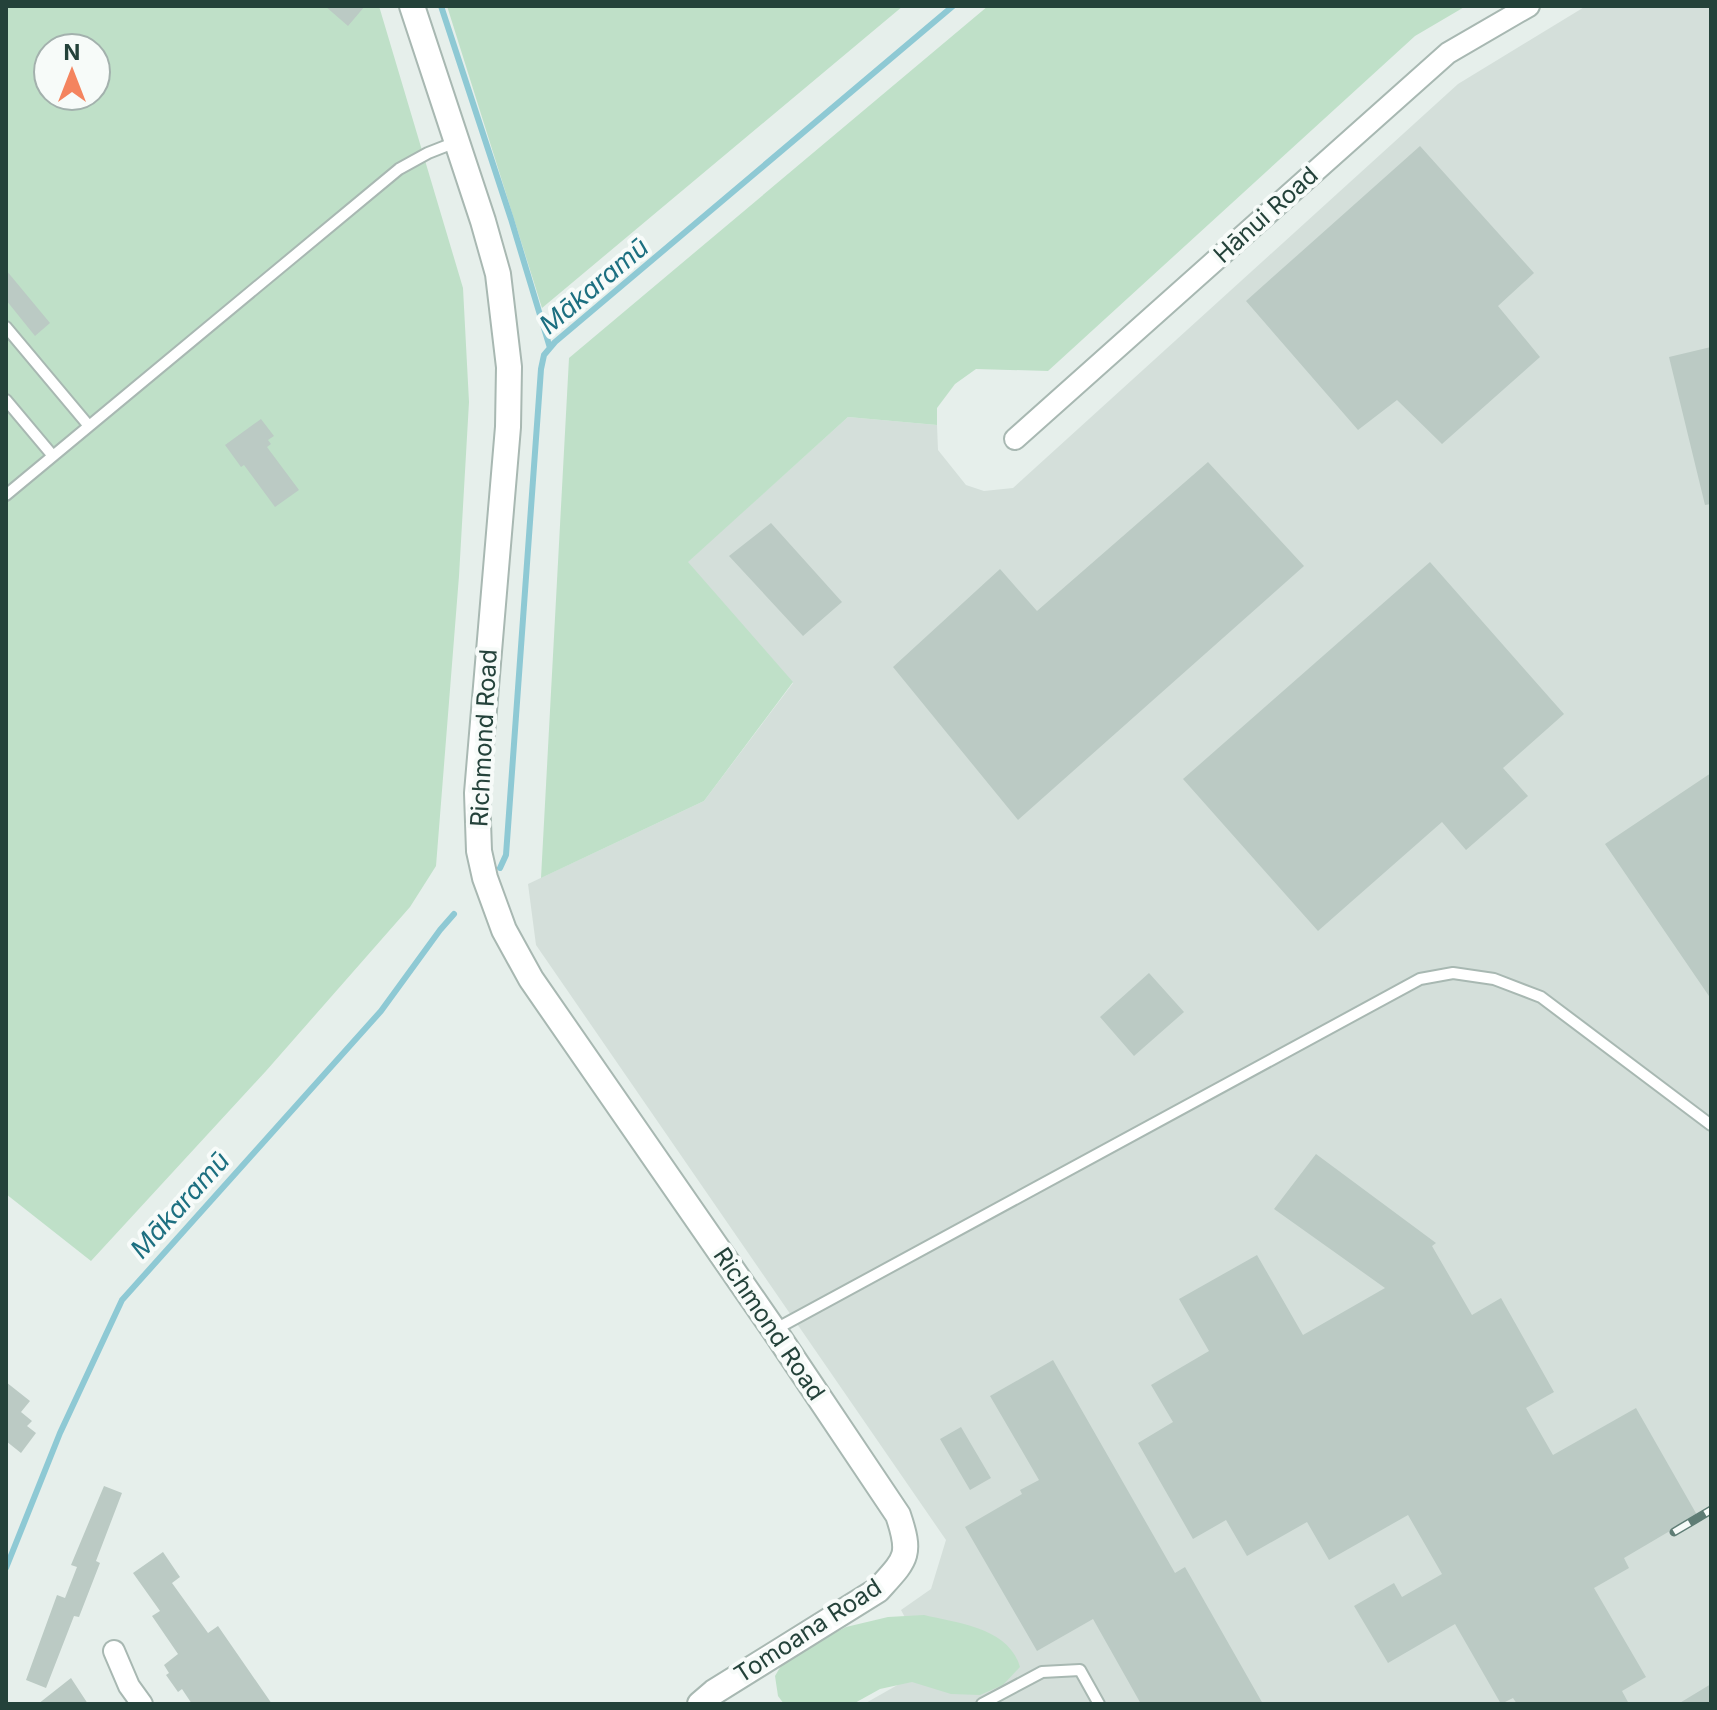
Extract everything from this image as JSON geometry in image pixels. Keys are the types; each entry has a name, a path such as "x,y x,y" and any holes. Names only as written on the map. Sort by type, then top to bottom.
{"street":[{"name":"Richmond Road","path":"412,6 498,274 509,367 508,427 479,758 479,851 485,878 504,930 531,979 898,1515 908,1550"},
{"name":"Hānui Road","path":"1015,439 1448,53 1529,6"},
{"name":"Tomoana Road","path":"700,1704 714,1692 878,1590 897,1569 908,1550"},
{"path":"114,1651 129,1686 142,1704"}],"lane":[{"path":"6,495 399,169 457,142"},
{"path":"6,327 89,426"},
{"path":"6,400 53,456"},
{"path":"774,1330 1420,979 1453,973 1494,979 1541,997 1711,1125"},
{"path":"982,1704 1042,1672 1080,1670 1099,1704"}],"shaded area":[{"path":"1586,6 1711,6 1711,1704 864,1704 931,1666 901,1610 931,1589 946,1540 536,945 528,884 704,801 793,683 687,562 848,417 937,425 938,450 966,485 984,491 1013,488 1458,84"}],"green space":[{"path":"6,6 379,6 463,288 469,402 436,866 410,907 266,1071 91,1261 6,1194"},
{"path":"447,6 903,6 542,308"},
{"path":"988,6 1466,6 1415,36 1048,371 976,369 955,384 937,408 937,425 848,417 688,562 793,682 704,801 541,878 569,358"},
{"path":"924,1615 981,1629 994,1636 1014,1654 1020,1667 1003,1685 980,1695 951,1694 912,1682 880,1689 853,1704 784,1704 778,1696 775,1676 785,1659 846,1627 888,1617"}],"building":[{"path":"325,6 365,6 348,26"},
{"path":"1420,146 1534,273 1498,306 1540,357 1442,444 1397,400 1358,430 1246,301"},
{"path":"6,270 50,323 35,336 6,300"},
{"path":"1711,347 1711,504 1705,505 1669,357"},
{"path":"261,419 274,436 268,440 271,444 267,447 299,490 275,507 225,445"},
{"path":"1208,462 1304,566 1018,820 893,667 1000,569 1037,611"},
{"path":"771,523 842,602 803,636 729,556"},
{"path":"1430,562 1564,714 1503,768 1528,796 1466,850 1442,822 1318,931 1183,779"},
{"path":"1711,773 1711,999 1605,844"},
{"path":"1149,973 1184,1012 1134,1056 1100,1017"},
{"path":"1316,1154 1436,1243 1432,1246 1472,1315 1501,1298 1554,1392 1526,1408 1553,1455 1636,1408 1697,1515 1624,1558 1629,1568 1594,1588 1646,1677 1622,1691 1629,1704 1517,1704 1513,1698 1501,1704 1455,1624 1388,1663 1354,1606 1394,1583 1402,1597 1442,1574 1408,1515 1329,1560 1307,1522 1247,1556 1226,1520 1193,1539 1138,1443 1173,1422 1151,1385 1209,1351 1179,1299 1257,1255 1303,1335 1385,1288 1274,1209"},
{"path":"1053,1360 1175,1573 1185,1567 1263,1704 1141,1704 1093,1619 1037,1651 965,1527 1022,1494 1020,1490 1039,1480 990,1396"},
{"path":"6,1382 30,1401 21,1412 32,1421 27,1426 36,1433 21,1453 6,1441"},
{"path":"961,1427 991,1478 970,1490 940,1439"},
{"path":"104,1486 122,1493 79,1617 74,1616 46,1688 26,1680 57,1595 65,1598 77,1567 71,1565"},
{"path":"163,1552 180,1577 172,1583 208,1633 218,1626 272,1704 192,1704 182,1689 178,1692 166,1675 169,1673 164,1665 178,1654 152,1616 160,1611 133,1573"},
{"path":"71,1678 88,1704 38,1704"},
{"path":"1711,1684 1711,1704 1678,1704"}],"waterway":[{"path":"441,6 550,348"},
{"name":"Mākaramū","path":"500,868 506,855 544,355 555,342 953,6"},
{"name":"Mākaramū","path":"6,1568 60,1433 122,1300 381,1011 454,914"}],"railway":[{"path":"1674,1532 1711,1510"}]}
